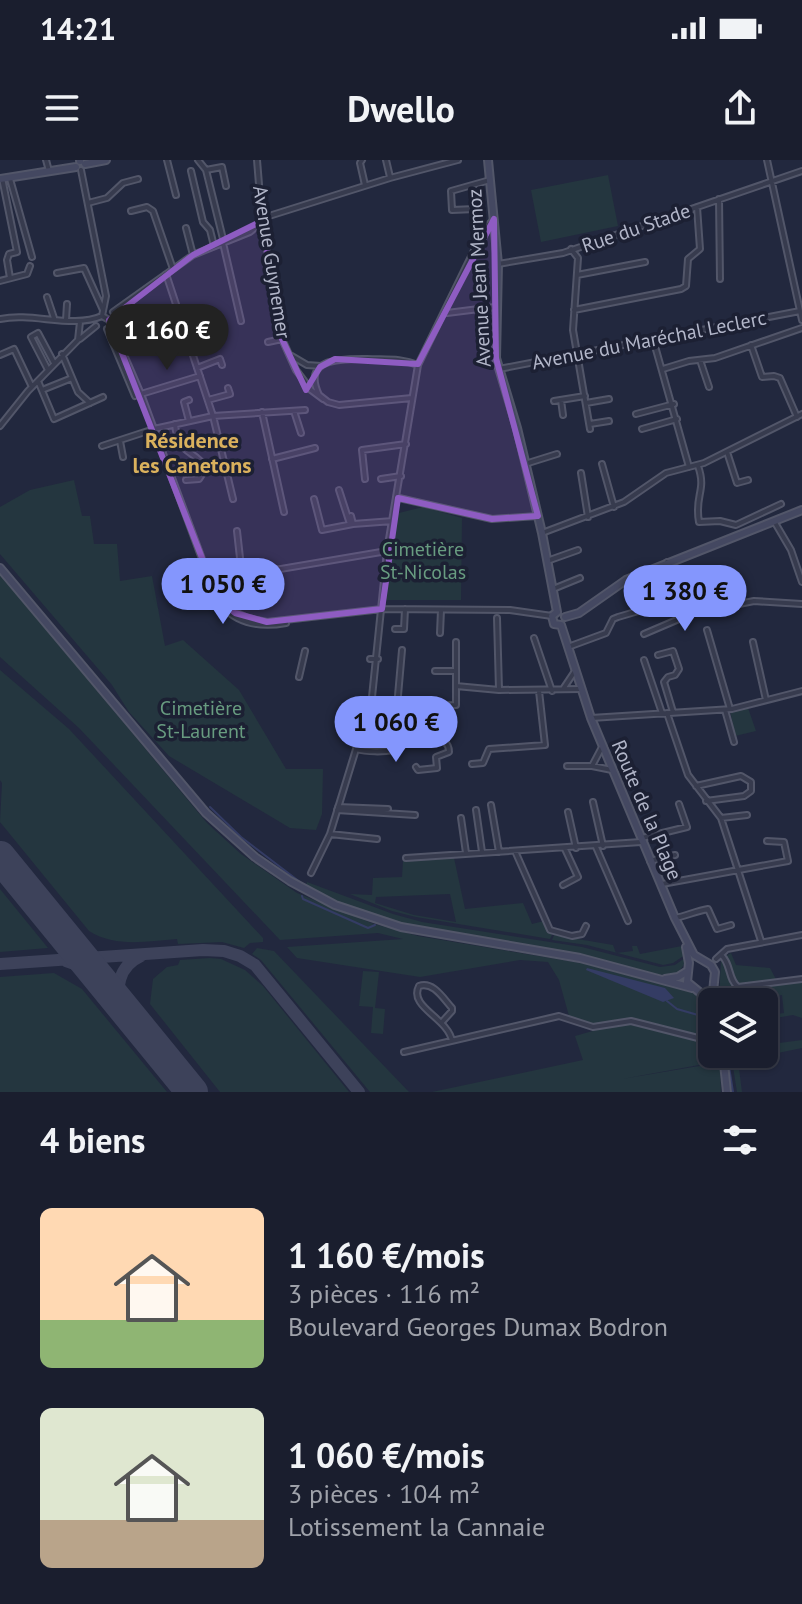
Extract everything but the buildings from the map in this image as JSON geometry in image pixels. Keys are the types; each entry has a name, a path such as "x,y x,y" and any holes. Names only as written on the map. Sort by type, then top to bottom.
{"street":[{"path":"46,160 49,171"},
{"path":"4,178 106,160"},
{"path":"167,160 176,195"},
{"path":"198,160 206,170 241,321"},
{"name":"Avenue Guynemer","path":"257,160 262,221 282,339 304,382 323,399"},
{"path":"362,160 365,185"},
{"path":"386,160 390,178"},
{"path":"109,320 113,312 193,255 250,232 269,216 432,163 458,160"},
{"name":"Avenue Jean Mermoz","path":"488,160 498,264 495,307 499,369 542,533"},
{"path":"767,160 802,320"},
{"path":"80,164 106,296 103,312"},
{"path":"206,170 222,167 226,186"},
{"path":"191,171 203,222 210,230 214,246"},
{"name":"Rue du Stade","path":"498,264 563,253 802,171"},
{"path":"4,178 32,257"},
{"path":"4,178 17,252 9,254 7,260 10,278"},
{"path":"88,203 107,198 123,183 138,179"},
{"path":"475,209 452,210 451,191 490,180"},
{"path":"719,199 720,279"},
{"path":"131,211 147,207 152,209 173,269"},
{"path":"574,310 686,286 688,259 700,249 697,207"},
{"path":"311,873 330,834 369,708 378,659 387,551 418,365 484,230 494,219"},
{"path":"186,228 193,255"},
{"path":"571,249 578,258 574,310 576,354 590,426 609,421"},
{"path":"577,275 645,262"},
{"path":"0,281 27,274 30,266"},
{"path":"57,273 84,268 127,359 138,395"},
{"path":"166,274 213,416 233,499"},
{"path":"47,297 54,318"},
{"path":"66,320 67,304"},
{"path":"447,313 495,307"},
{"name":"Avenue du Maréchal Leclerc","path":"499,369 800,311"},
{"path":"0,319 13,316 80,322 103,312 113,312"},
{"path":"78,340 80,322"},
{"path":"0,426 62,354 96,326"},
{"path":"663,369 715,358 802,328"},
{"path":"107,329 154,429 215,594 229,609 254,620 296,620 382,609 510,610 562,613 565,617"},
{"path":"48,370 31,337 38,333 54,363"},
{"path":"268,342 282,339"},
{"path":"653,339 674,404 689,467"},
{"path":"751,345 762,377 780,378 799,416 698,465 666,473 614,507 542,533 553,589 554,624 561,625 565,617 579,613 626,580 802,510"},
{"path":"0,355 14,349 32,387"},
{"path":"286,350 301,363 321,366"},
{"path":"62,354 78,392 90,403"},
{"path":"120,362 127,359"},
{"path":"197,368 220,359 222,365"},
{"path":"412,398 339,405 323,399 315,384 321,366 329,360 404,360 418,365"},
{"path":"700,360 709,387"},
{"path":"138,395 200,376"},
{"path":"42,390 72,378"},
{"path":"38,381 54,419 103,397"},
{"path":"208,400 230,394 228,388"},
{"path":"563,415 558,401 585,396"},
{"path":"586,403 609,399"},
{"path":"189,400 184,402 189,421"},
{"path":"636,414 674,404"},
{"path":"102,446 154,429 213,416 305,410"},
{"path":"294,411 301,433"},
{"path":"262,412 284,512"},
{"path":"642,429 677,419"},
{"path":"175,424 183,449 203,462 206,468 199,479 186,480"},
{"path":"409,424 415,425"},
{"path":"120,441 123,457"},
{"path":"365,479 362,450 406,443"},
{"path":"272,459 315,448"},
{"path":"727,452 737,483 748,480"},
{"path":"525,464 557,454"},
{"path":"602,464 614,507"},
{"path":"698,465 703,479 697,499 699,522 720,521 736,525 781,504"},
{"path":"581,473 588,517"},
{"path":"381,479 401,476"},
{"path":"339,490 352,524"},
{"path":"398,498 492,519 538,516"},
{"path":"314,499 322,530 393,521"},
{"path":"351,516 352,524"},
{"path":"774,521 791,550 802,582"},
{"path":"237,531 242,576"},
{"path":"547,561 578,550"},
{"path":"221,579 387,551"},
{"path":"644,634 679,619 678,595 667,562"},
{"path":"0,568 206,813 241,846 276,872 335,905 383,923 430,934 580,958 696,990 713,985"},
{"path":"553,589 580,578"},
{"path":"567,647 606,633 613,619 676,600"},
{"path":"709,610 754,601 802,604"},
{"path":"395,629 408,629 405,609"},
{"path":"440,633 441,610"},
{"path":"497,618 499,690"},
{"name":"Route de la Plage","path":"561,625 591,718 640,841 686,943 687,970"},
{"path":"707,630 734,742"},
{"path":"534,638 552,691"},
{"path":"369,708 456,705 456,642"},
{"path":"753,642 766,700"},
{"path":"397,707 402,650"},
{"path":"299,677 305,651"},
{"path":"658,655 673,651 679,669 664,682 667,712"},
{"path":"370,659 378,659"},
{"path":"644,660 667,712 688,775 721,818 761,941"},
{"path":"435,671 456,671"},
{"path":"563,690 575,671"},
{"path":"456,686 539,691 581,688"},
{"path":"472,764 483,763 489,749 545,745 539,691"},
{"path":"591,718 727,710 802,691"},
{"path":"356,749 398,750 413,737 439,737 449,744 449,752 436,757 437,768 418,770 416,767"},
{"path":"592,766 602,745"},
{"path":"567,766 592,766 613,771"},
{"path":"696,786 741,776 751,782 751,791 744,796 706,801"},
{"path":"593,802 603,846"},
{"path":"406,858 596,847 640,841 687,827 679,804"},
{"path":"491,805 499,852"},
{"path":"338,809 388,809"},
{"path":"338,809 415,815"},
{"path":"476,810 482,852"},
{"path":"568,812 576,848"},
{"path":"721,818 747,815"},
{"path":"461,818 466,853"},
{"path":"330,834 377,839"},
{"path":"660,884 788,861 784,842 767,841"},
{"path":"596,847 628,921"},
{"path":"563,885 578,877 565,849"},
{"path":"515,851 550,930 556,934 578,936 586,926"},
{"path":"649,862 675,855"},
{"path":"675,918 708,909 717,929 731,925"},
{"path":"653,978 671,979 693,963 708,964 727,949 802,935"},
{"name":"Route de la Plage","path":"686,943 708,964"},
{"path":"721,955 727,961 733,983 738,987 802,979"},
{"path":"708,964 716,977 713,988"},
{"path":"687,970 686,979 698,992"},
{"path":"442,1022 452,1008 432,986 419,986 417,999 449,1029 452,1041"},
{"path":"404,1052 559,1016 593,1027 627,1020 698,1038"},
{"path":"724,1068 727,1092"}],"highlighted area":[{"path":"494,219 496,358 538,516 492,519 398,498 382,609 267,622 235,613 218,599 199,555 109,320 193,255 262,221 282,339 306,390 320,367 335,359 418,364"}],"green space":[{"path":"608,175 618,226 541,242 531,190"},
{"name":"Cimetière St-Laurent","path":"74,480 82,516 90,516 94,544 117,544 120,581 152,576 165,646 183,640 239,690 286,769 323,769 322,814 316,830 290,828 169,756 129,712 112,685 0,554 0,507 30,490"},
{"name":"Cimetière St-Nicolas","path":"423,507 462,518 461,600 382,600 385,559 395,514"},
{"path":"0,574 207,823 241,854 297,893 374,924 418,936 581,963 683,988 698,996 698,1037 630,1019 594,1025 569,1016 559,980 548,962 520,960 420,977 297,958 287,947 403,939 378,933 280,940 79,728 0,657"},
{"path":"0,670 69,729 263,938 263,942 250,943 244,948 222,942 178,944 177,939 121,942 89,931 0,822"},
{"path":"747,705 756,731 735,736 730,710"},
{"path":"454,858 465,909 523,903 532,924 544,921 552,935 550,939 416,917 392,911 350,894 372,895 373,878 402,877 403,861","holes":["450,894 456,922 414,915 375,903 376,897"]},
{"path":"307,882 422,922 582,947 660,967 675,965 685,958 686,962 677,974 658,975 587,956 407,926 360,912 306,887"},
{"path":"0,889 48,948 0,952"},
{"path":"554,935 613,945 616,953 552,940"},
{"path":"632,946 637,946 640,954 682,946 685,955 663,965 617,953 633,951"},
{"path":"257,948 274,951 409,1092 370,1092 261,960 252,954"},
{"path":"731,953 736,965 770,968 779,985 802,981 802,1018 793,1015 778,1018 778,1014 784,1013 778,988 720,988 721,959"},
{"path":"221,959 245,970 263,986 349,1092 220,1092 150,1004 153,979 167,967 178,965 180,960"},
{"path":"363,971 379,972 375,1008 385,1009 383,1034 371,1033 373,1007 359,1006"},
{"path":"54,973 82,989 167,1092 0,1092 0,977"},
{"path":"621,1023 698,1039 698,1065 622,1079 698,1066 720,1068 721,1092 432,1092 583,1060 575,1036"},
{"path":"802,1040 802,1048 778,1053 778,1043"},
{"path":"733,1068 739,1068 742,1092 737,1092"}],"water":[{"path":"587,968 665,988 674,998 663,1002"}],"waterway":[{"path":"210,807 241,837 300,882"},
{"path":"302,896 368,928 375,925"},
{"path":"667,1001 677,1009 698,1015"},
{"path":"729,1068 733,1092"}],"taxiway":[{"path":"69,941 92,955"},
{"path":"0,964 203,950 240,956 255,965 359,1092"},
{"path":"125,1011 119,995 120,979 128,966 141,956"},
{"path":"66,961 83,967 101,980"}],"runway":[{"path":"0,857 192,1092"}],"district":[{"name":"Résidence les Canetons","path":"192,452"}]}
